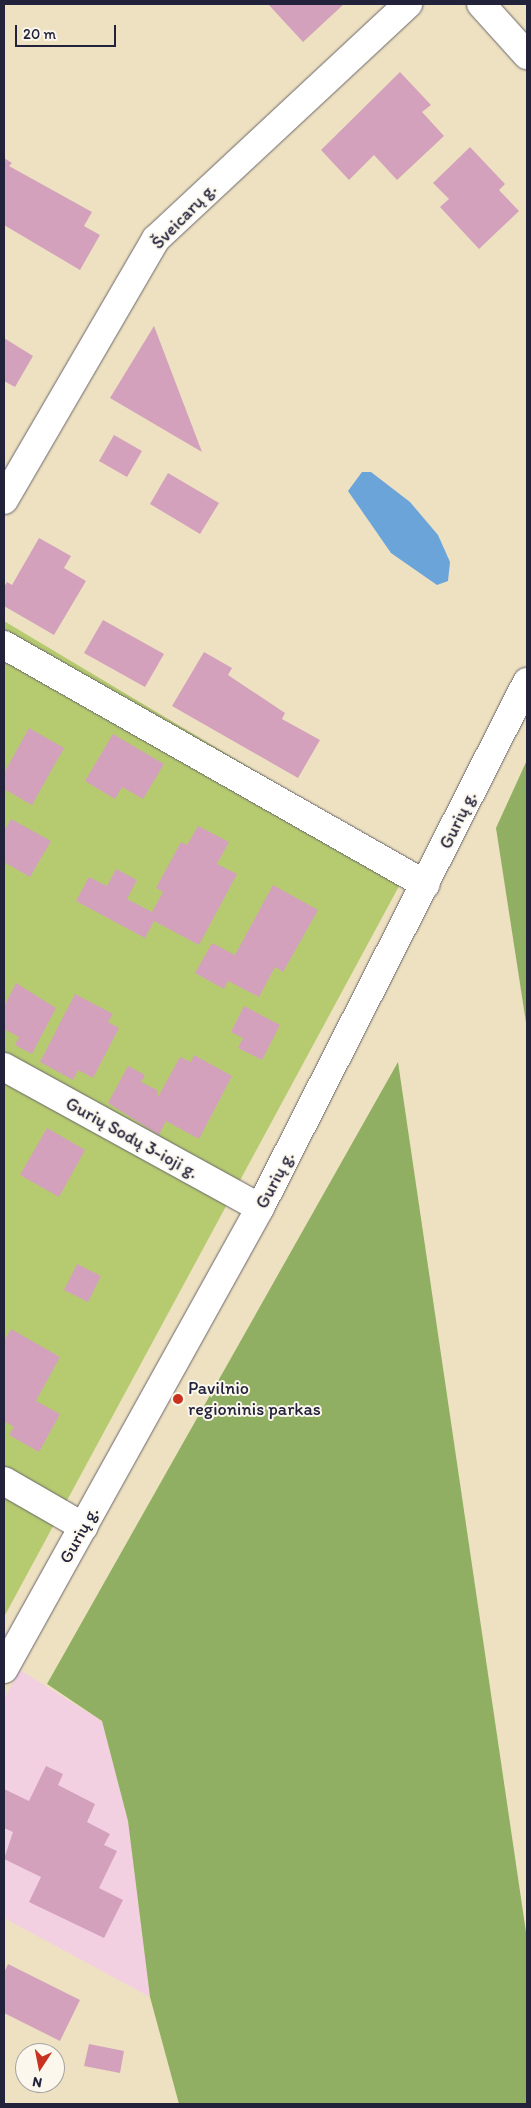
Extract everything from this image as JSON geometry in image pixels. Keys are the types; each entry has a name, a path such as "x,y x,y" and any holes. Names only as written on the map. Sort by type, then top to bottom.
{"street":[{"name":"Šveicarų g.","path":"4,500 156,239 408,4"},
{"path":"481,4 527,55"},
{"path":"4,645 426,885"},
{"name":"Gurių g.","path":"4,1669 260,1208 426,885 527,682"},
{"name":"Gurių Sodų 3-ioji g.","path":"4,1067 260,1208"},
{"path":"4,1481 84,1527"}],"shaded area":[{"path":"20,1670 102,1721 128,1821 150,1997 4,1918 4,1699"}],"green space":[{"path":"4,621 411,864 4,1617"},
{"path":"527,760 527,1029 496,828"},
{"path":"398,1062 527,1939 527,2104 179,2104 150,1997 128,1821 102,1721 47,1684"}],"water":[{"path":"362,472 371,472 410,502 438,535 450,562 448,581 437,585 391,553 348,491"}],"building":[{"path":"268,4 344,4 303,42"},
{"path":"400,72 431,105 422,112 444,136 397,180 374,155 349,180 321,150"},
{"path":"470,147 505,184 499,190 519,211 479,249 440,207 449,199 433,183"},
{"path":"4,158 12,163 9,166 92,212 84,226 100,235 80,270 4,225"},
{"path":"154,326 202,452 110,398"},
{"path":"4,338 33,356 15,387 4,381"},
{"path":"114,435 142,451 127,477 99,461"},
{"path":"168,473 219,503 200,534 150,504"},
{"path":"39,538 71,556 64,568 86,581 54,635 4,606 4,587 7,582 12,585"},
{"path":"103,620 164,654 145,687 84,653"},
{"path":"204,652 232,668 228,675 285,713 282,719 320,740 298,778 172,706"},
{"path":"29,728 64,748 32,805 4,789 4,773"},
{"path":"113,734 164,764 143,799 122,787 115,799 85,781"},
{"path":"11,819 51,841 30,877 4,862 4,831"},
{"path":"198,826 229,842 217,864 237,874 199,945 154,921 145,938 76,901 89,877 107,886 116,869 137,880 127,899 152,912 163,892 156,888 181,842 187,845"},
{"path":"273,885 318,910 283,972 275,967 259,997 228,981 224,989 195,973 212,943 235,955"},
{"path":"16,983 56,1008 32,1054 15,1045 19,1037 4,1029 4,1007"},
{"path":"75,994 113,1014 108,1022 119,1028 93,1078 78,1070 73,1080 40,1062"},
{"path":"244,1006 280,1025 262,1060 238,1048 243,1038 231,1032"},
{"path":"194,1055 232,1076 199,1139 166,1121 159,1135 108,1103 128,1066 145,1075 141,1082 157,1090 158,1097 180,1057 191,1062"},
{"path":"47,1128 85,1150 59,1197 20,1175"},
{"path":"77,1264 101,1276 88,1302 64,1290"},
{"path":"11,1329 60,1357 36,1401 60,1414 39,1452 9,1435 14,1427 4,1421 4,1341"},
{"path":"46,1766 63,1774 58,1785 95,1804 87,1822 110,1834 104,1845 117,1851 99,1888 123,1900 104,1938 29,1902 41,1877 4,1859 13,1832 4,1828 4,1789 29,1801"},
{"path":"8,1964 80,2000 60,2041 4,2013 4,1973"},
{"path":"89,2044 124,2051 120,2073 84,2066"}],"place":[{"name":"Pavilnio regioninis parkas","path":"178,1399"}]}
